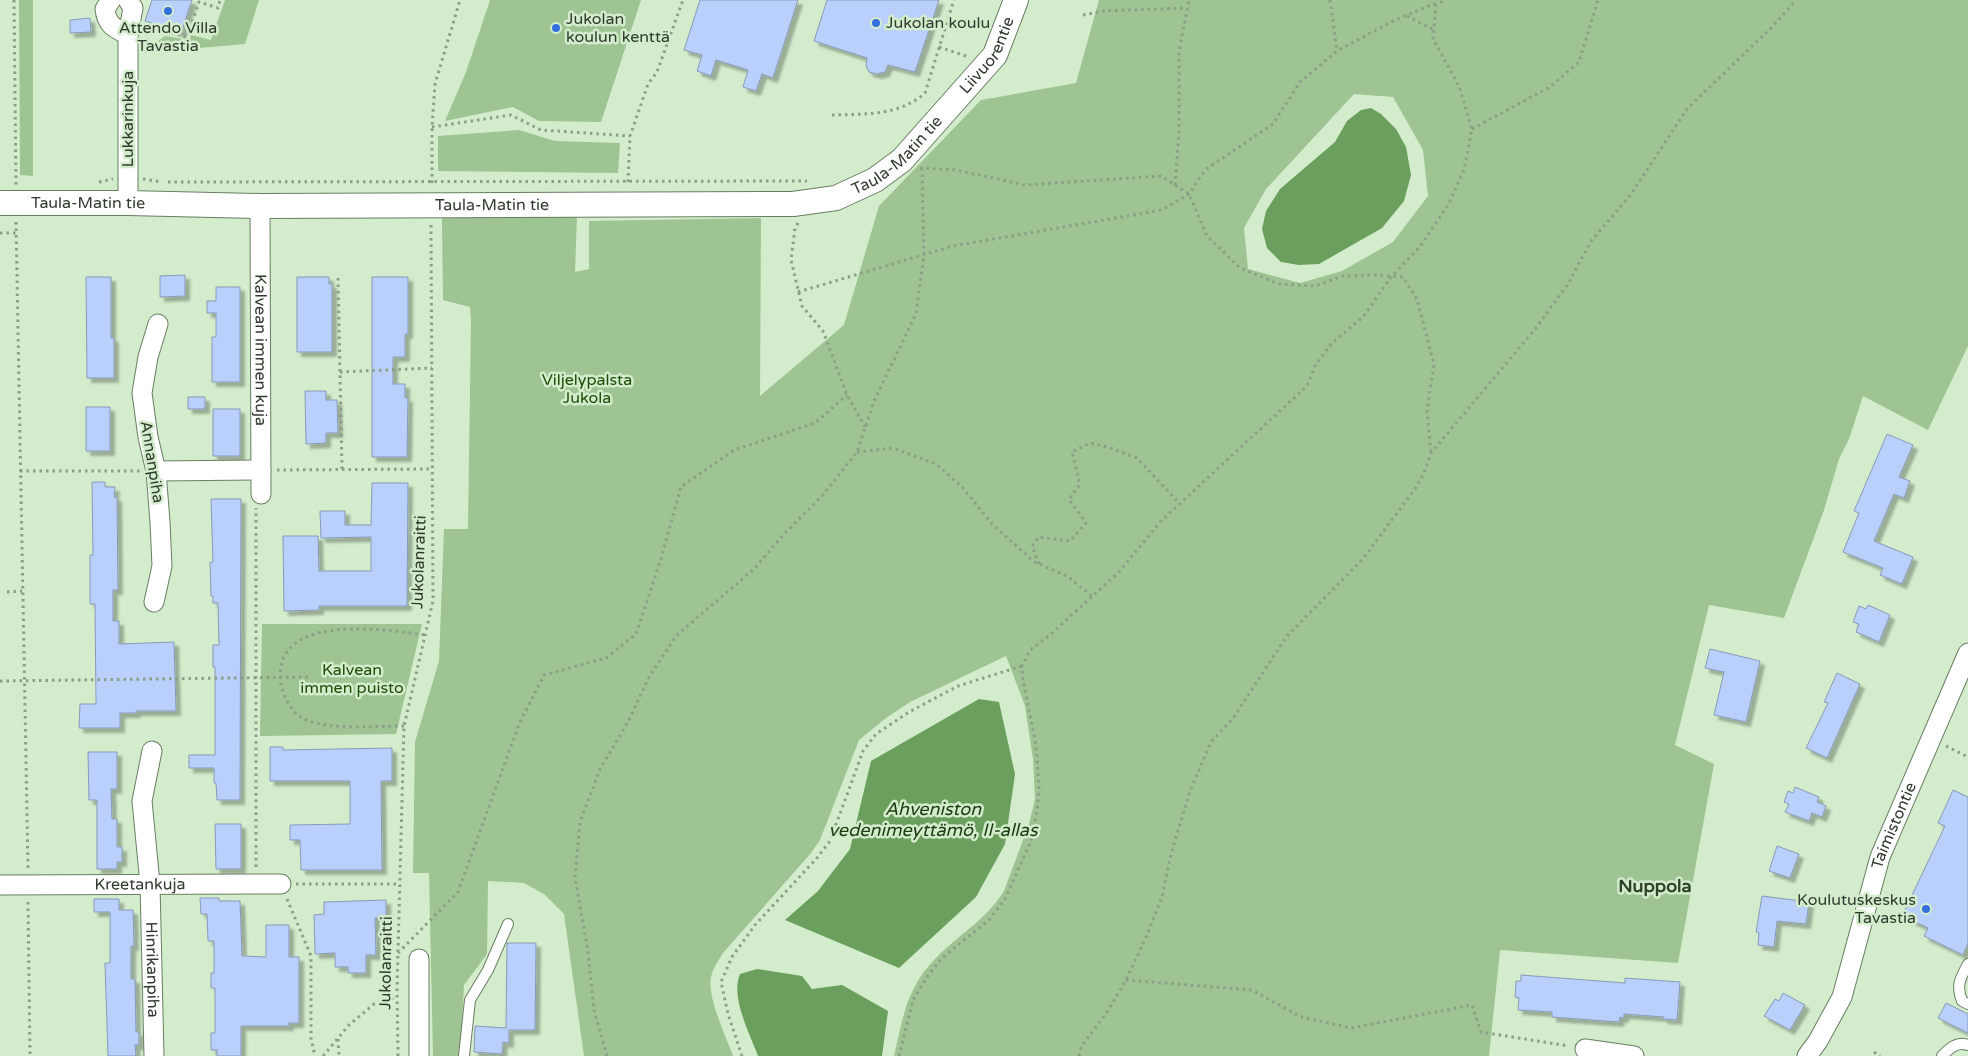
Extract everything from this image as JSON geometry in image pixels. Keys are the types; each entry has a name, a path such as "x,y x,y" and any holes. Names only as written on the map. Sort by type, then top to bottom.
{"street":[{"path":"111,0 105,9 106,19 113,26 129,29"},
{"name":"Lukkarinkuja","path":"128,0 133,8 129,29 128,203"},
{"name":"Liivuorentie","path":"950,105 995,55 1004,37 1016,0"},
{"name":"Taula-Matin tie","path":"14,193 128,203 260,206 812,192 836,198 912,164 950,105"},
{"name":"Kalvean immen kuja","path":"260,206 261,494"},
{"name":"Annanpiha","path":"154,602 162,566 156,471 148,437 142,393 148,357 158,324"},
{"path":"156,471 261,470"},
{"name":"Taimistontie","path":"1807,1056 1818,1041 1842,997 1880,857 1968,653"},
{"name":"Hinrikanpiha","path":"152,751 142,801 150,884 154,1056"},
{"name":"Kreetankuja","path":"0,885 281,884"},
{"path":"419,959 419,1056"},
{"path":"1585,1049 1634,1056"}],"lane":[{"path":"464,1056 470,1000 488,970 508,924"},
{"path":"1968,964 1957,976 1958,990 1962,1001 1968,1004"},
{"path":"1942,1056 1955,1045 1965,1044 1968,1046"}],"path":[{"path":"14,0 14,193 30,1056"},
{"path":"129,29 187,38 199,2 218,8 220,0"},
{"path":"432,182 432,127 435,84 460,0"},
{"path":"628,182 630,136 648,84 657,72 683,0"},
{"path":"832,115 887,113 915,102 925,93 954,0"},
{"path":"1175,185 1179,52 1189,0"},
{"path":"1330,0 1337,51"},
{"path":"798,292 953,246 1162,210 1189,194 1205,170 1273,124 1300,82 1337,51 1393,21 1444,0"},
{"path":"899,1056 913,1000 922,985 942,958 990,919 1005,899 1031,841 1038,812 1039,787 1036,745 1022,666 1030,650 1051,634 1119,572 1161,521 1306,386 1315,366 1332,343 1363,317 1392,277 1419,248 1448,205 1464,170 1472,129 1459,86 1433,39 1436,5 1444,0"},
{"path":"1472,129 1550,86 1580,62 1598,0"},
{"path":"1430,453 1536,328 1568,284 1591,241 1629,197 1687,109 1774,25 1796,0"},
{"path":"1082,15 1104,11 1186,8"},
{"path":"1408,16 1434,30"},
{"path":"939,47 973,58 969,65"},
{"path":"432,127 511,115 541,130 630,136"},
{"path":"607,1056 594,1010 588,952 575,877 580,822 600,769 628,722 649,677 676,636 754,569 822,496 857,452 874,401 916,314 924,255 912,164 956,170 1025,185 1161,176 1189,194 1207,236 1240,268 1279,284 1316,286 1342,276 1366,274 1403,278 1417,298 1434,365 1427,410 1430,453 1424,473 1415,490 1362,560 1286,637 1234,717 1211,742 1190,790 1171,854 1162,897 1126,980 1108,1012 1081,1047 1079,1056"},
{"path":"97,183 129,176 159,182 628,182 812,192 795,228 791,260 798,292 802,306 823,331 847,395 865,428"},
{"name":"Jukolanraitti","path":"398,1056 397,997 404,726 433,601 431,215"},
{"path":"0,233 16,232"},
{"path":"338,278 342,470"},
{"path":"340,372 432,368"},
{"path":"398,953 458,892 519,724 544,675 606,658 636,634 660,562 681,487 734,450 815,423 847,395"},
{"path":"1039,564 1032,546 1039,537 1070,542 1086,523 1069,499 1080,484 1072,452 1090,443 1111,448 1137,458 1180,504"},
{"path":"857,452 893,448 936,464 962,487 992,524 1033,561 1066,576 1092,596"},
{"path":"261,470 432,469"},
{"path":"20,471 156,471"},
{"path":"256,885 256,507 261,494"},
{"path":"7,592 22,591"},
{"path":"404,726 324,725 305,720 294,712 283,692 280,677 281,667 296,641 312,634 337,630 392,630 425,635"},
{"path":"742,1056 728,1014 721,982 732,957 755,926 830,841 862,752 876,734 909,712 958,686 1022,666"},
{"path":"0,682 309,677"},
{"path":"1932,739 1968,757"},
{"path":"315,1056 311,1038 311,956 281,884 400,884"},
{"path":"1126,980 1252,990 1301,1017 1351,1028 1472,1005 1480,1032 1585,1049"},
{"path":"323,1056 348,1025 374,1004 397,997"},
{"path":"338,1038 338,1056"},
{"path":"1874,1052 1880,1056"}],"green space":[{"path":"19,0 33,0 33,176 20,175"},
{"path":"225,0 259,0 245,44 142,53 165,36 189,40 191,35 211,40"},
{"name":"Jukolan koulun kenttä","path":"490,0 641,0 601,122 539,121 513,107 445,121 466,72"},
{"name":"Viljelypalsta Jukola","path":"1099,0 1968,0 1968,346 1928,430 1863,396 1784,618 1709,605 1675,745 1714,764 1678,963 1500,950 1489,1056 894,1056 903,1016 918,981 936,958 997,901 1004,891 1029,824 1035,799 1033,759 1025,706 1006,656 910,702 886,718 859,740 820,840 811,853 723,953 713,970 711,986 714,1006 733,1056 584,1056 564,914 544,894 524,883 488,881 487,954 464,985 460,1056 433,1056 429,873 413,873 415,742 439,661 444,529 468,529 471,320 470,307 443,300 442,218 449,213 577,216 575,272 589,269 589,221 761,218 760,396 844,325 879,206 981,100 1076,83","holes":["1354,94 1393,97 1423,150 1428,196 1393,242 1342,271 1300,283 1248,269 1244,228 1266,189"]},
{"path":"519,130 555,141 620,143 618,173 438,171 438,136"},
{"name":"Kalvean immen puisto","path":"262,624 422,624 396,734 260,736"}],"water":[{"path":"1371,108 1381,114 1396,129 1406,147 1411,175 1404,201 1382,228 1319,264 1299,265 1281,262 1267,248 1262,229 1266,211 1280,189 1335,142 1347,121 1361,110"},
{"name":"Ahveniston vedenimeyttämö, II-allas","path":"979,699 999,702 1015,774 1005,844 976,897 899,968 785,920 818,891 850,849 871,761"},
{"path":"757,969 802,976 812,989 842,985 888,1011 882,1056 758,1056 742,1015 737,993 740,974"}],"building":[{"name":"Attendo Villa Tavastia","path":"152,0 192,0 181,33 145,21"},
{"path":"700,0 798,0 773,78 762,74 756,91 743,87 748,70 716,60 711,76 697,71 702,55 684,50"},
{"name":"Jukolan koulu","path":"827,0 939,0 915,72 888,65 885,72 877,74 869,72 866,66 867,58 814,41"},
{"path":"90,18 91,32 70,33 70,20"},
{"path":"185,275 185,296 160,297 160,276"},
{"path":"86,277 111,277 111,338 114,338 114,378 87,378"},
{"path":"297,277 329,277 329,284 332,284 332,352 297,352"},
{"path":"372,277 408,277 408,334 405,334 405,357 393,357 393,384 405,384 405,398 408,398 407,457 372,457"},
{"path":"216,287 240,287 240,382 212,382 212,337 216,337 216,313 207,313 207,301 216,301"},
{"path":"305,391 326,391 326,400 337,400 338,433 326,433 326,443 306,444"},
{"path":"188,397 205,397 205,409 188,409"},
{"path":"86,407 110,407 110,451 86,451"},
{"path":"213,409 240,409 240,456 213,456"},
{"path":"1887,434 1913,445 1899,477 1910,481 1904,498 1894,494 1874,541 1913,557 1902,584 1880,575 1883,568 1843,552 1859,513 1854,511"},
{"path":"92,482 105,482 105,487 115,487 114,497 117,497 118,590 113,590 113,621 119,621 119,644 174,642 176,711 120,713 120,728 79,728 80,704 96,704 95,604 90,604 90,555 93,555"},
{"path":"372,483 408,483 407,606 319,606 319,610 284,611 283,536 318,536 319,571 371,571 371,537 321,538 320,511 345,511 345,525 371,525"},
{"path":"211,499 241,499 240,800 217,800 214,768 189,768 189,755 215,755 215,667 213,667 213,645 219,645 218,603 213,603 213,596 211,596 210,562 213,562"},
{"path":"1868,605 1890,615 1879,642 1856,632 1859,624 1853,622 1859,606 1866,609"},
{"path":"1710,649 1760,661 1746,722 1714,715 1724,672 1705,668"},
{"path":"1837,673 1860,684 1827,758 1806,748 1828,703 1824,702"},
{"path":"270,747 283,747 283,750 392,748 392,781 381,781 382,870 301,870 300,840 290,840 290,825 350,824 350,781 270,781"},
{"path":"88,752 117,752 117,789 111,789 112,819 117,819 117,847 122,847 122,862 117,862 117,869 97,869 97,800 89,800"},
{"path":"1795,787 1819,797 1817,802 1826,806 1822,817 1812,813 1809,821 1785,812 1789,804 1784,802 1788,791 1793,793"},
{"path":"1953,790 1968,797 1968,943 1963,955 1924,936 1928,928 1902,916 1945,826 1938,823"},
{"path":"215,824 241,824 241,869 216,869"},
{"path":"1777,846 1799,854 1790,878 1769,871"},
{"path":"1762,896 1809,902 1806,924 1777,921 1774,947 1758,945 1759,933 1756,932"},
{"path":"200,898 219,898 219,901 240,901 242,956 266,957 266,925 289,925 289,957 299,957 299,1023 289,1023 289,1026 241,1026 241,1056 217,1056 217,1050 211,1050 211,1033 215,1033 215,988 211,988 211,973 214,973 214,941 208,941 207,914 201,914"},
{"path":"94,899 119,899 119,910 133,910 134,946 131,946 131,979 135,979 136,1032 139,1032 139,1045 135,1045 136,1056 108,1056 105,963 110,963 110,912 94,912"},
{"path":"386,900 386,918 375,918 376,955 366,955 366,973 348,973 348,967 335,967 335,953 315,954 314,915 324,914 324,902"},
{"path":"507,943 536,943 535,1030 509,1030 509,1043 503,1042 502,1054 474,1052 475,1026 506,1028"},
{"path":"1521,975 1625,983 1625,978 1680,982 1677,1020 1663,1019 1664,1017 1624,1014 1624,1018 1620,1017 1619,1022 1552,1017 1552,1012 1518,1010 1519,998 1515,997 1516,981 1521,981"},
{"path":"1783,993 1805,1005 1790,1030 1764,1016 1775,999 1779,1001"},
{"path":"1946,1003 1968,1014 1968,1033 1938,1018"}],"place":[{"name":"Attendo Villa Tavastia","path":"168,11"},
{"name":"Jukolan koulu","path":"876,23"},
{"name":"Jukolan koulun kenttä","path":"556,28"},
{"name":"Koulutuskeskus Tavastia","path":"1926,909"}],"district":[{"name":"Nuppola","path":"1655,886"}]}
